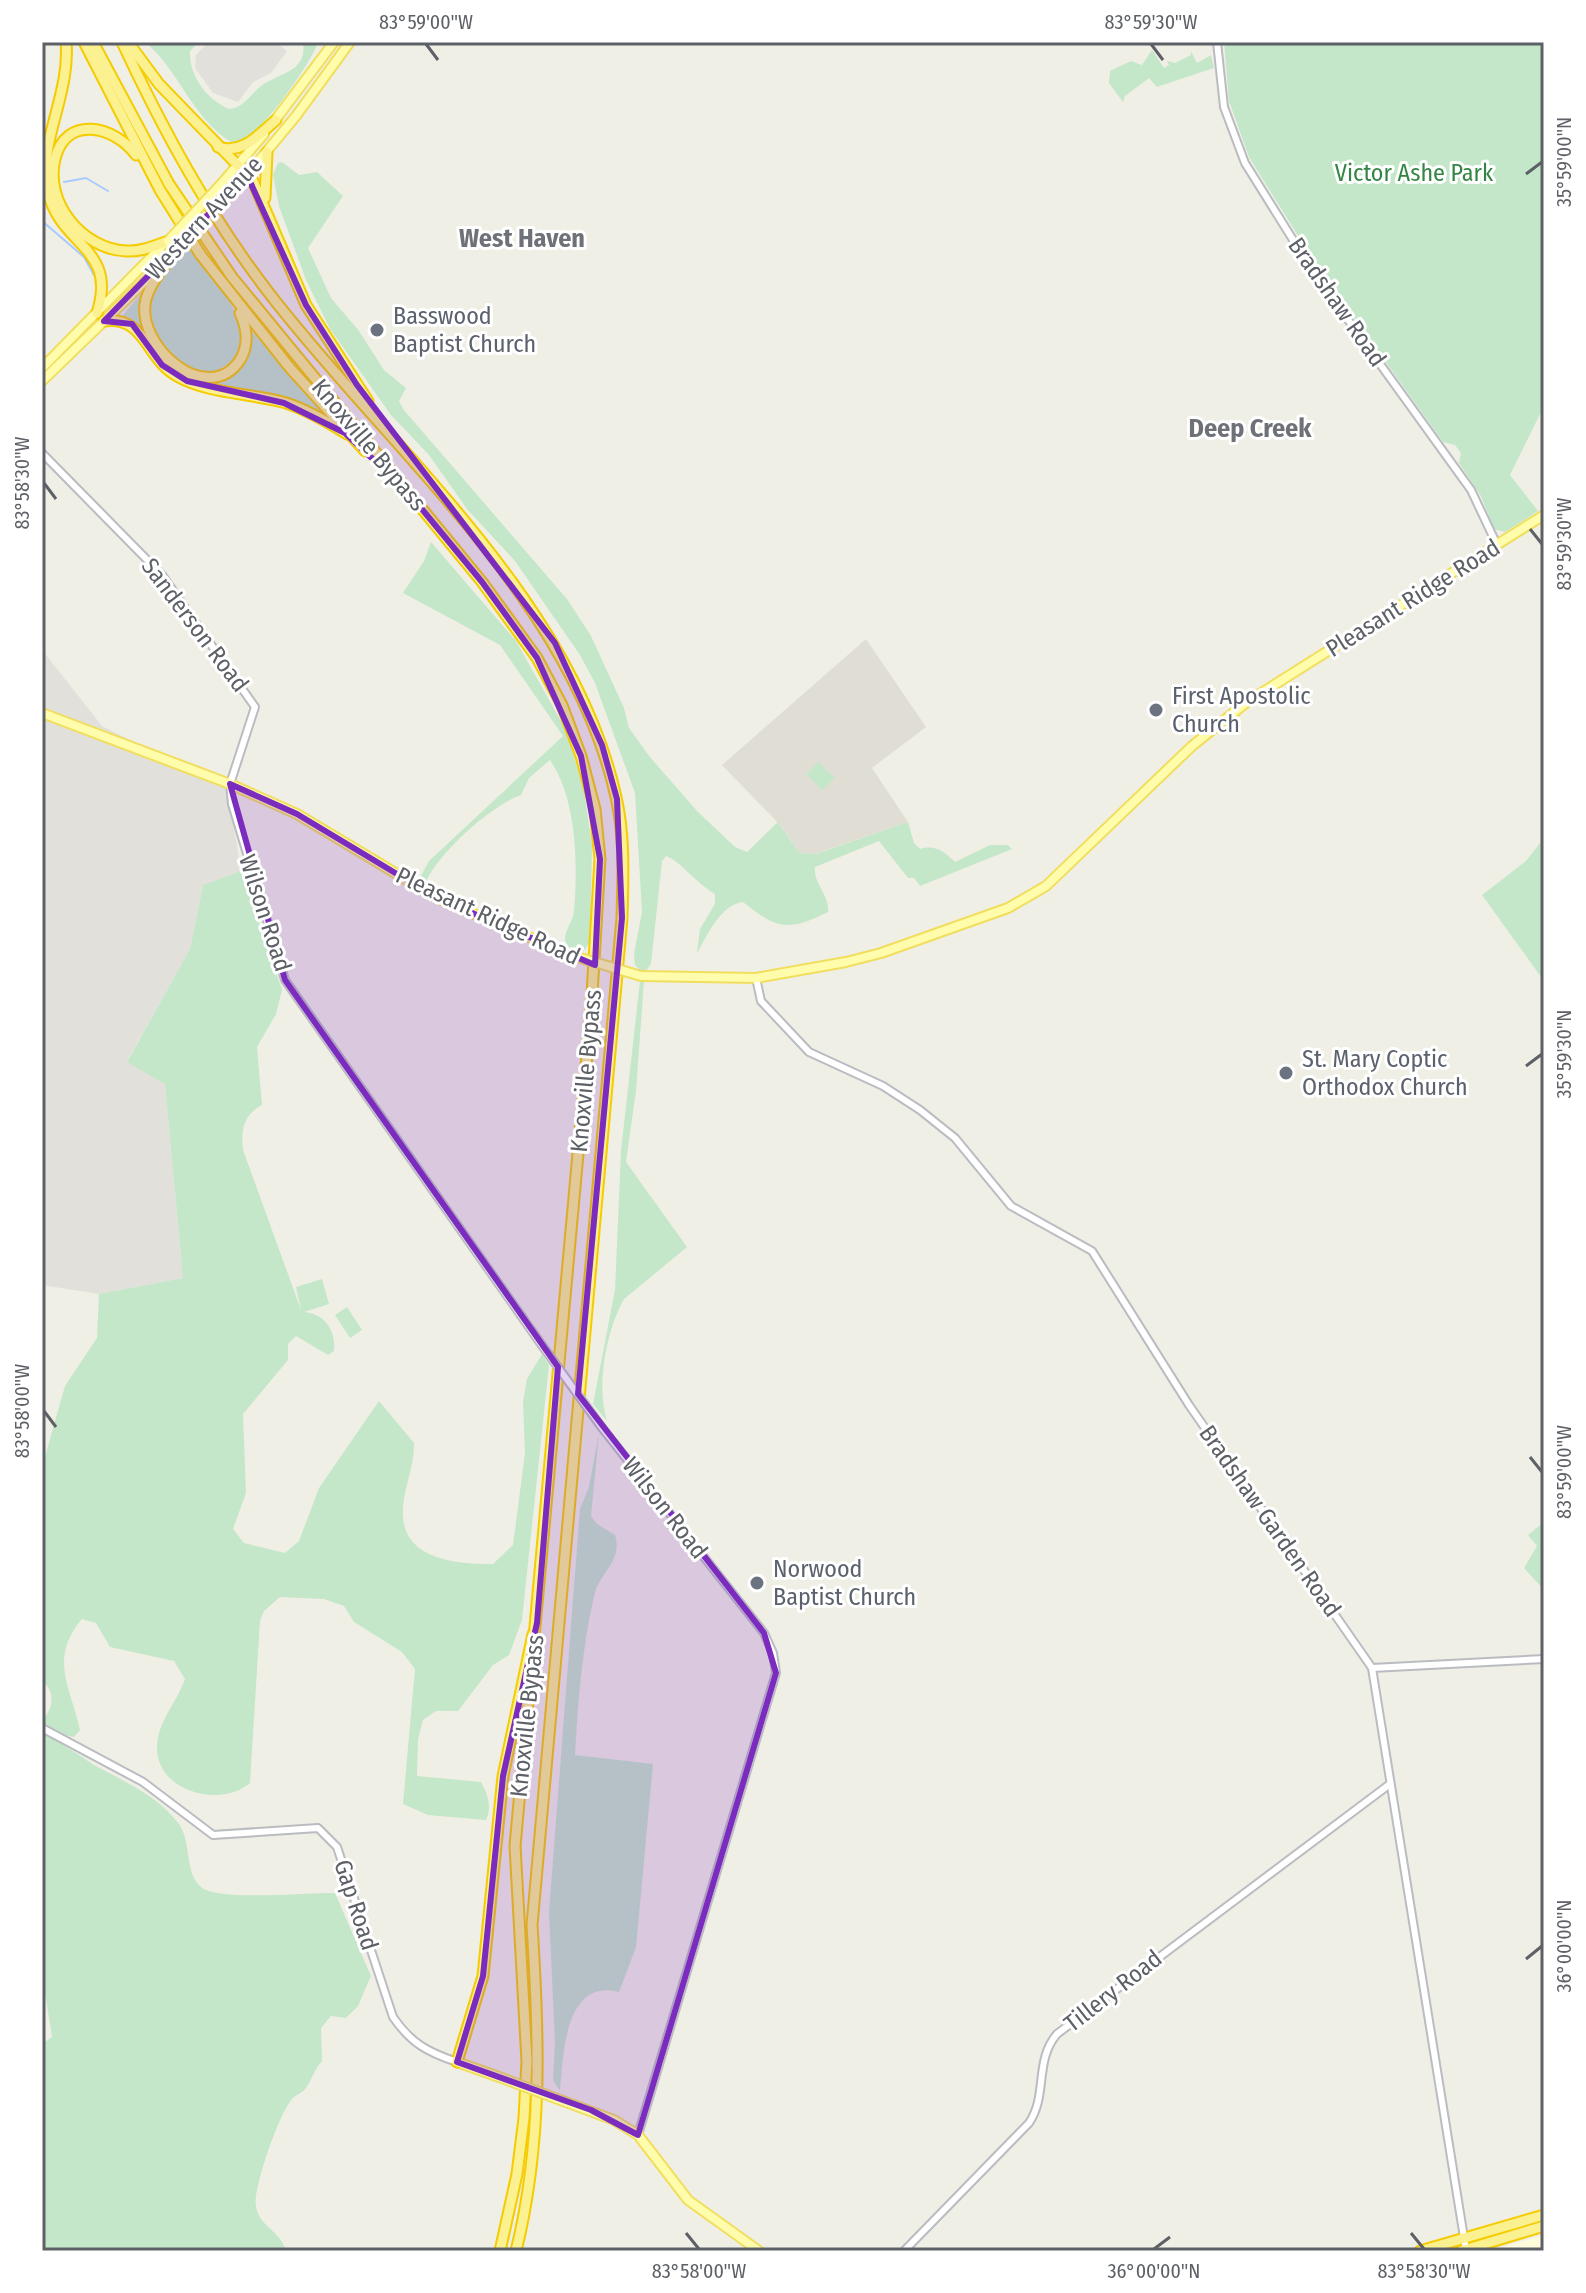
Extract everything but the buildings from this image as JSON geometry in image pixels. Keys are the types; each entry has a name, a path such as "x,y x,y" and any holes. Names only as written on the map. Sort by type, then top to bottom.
{"highway":[{"path":"66,42 64,91 48,150 45,176 56,214 97,258 103,295 101,317 122,319 132,324 162,365 187,381 298,407 345,433 407,491"},
{"path":"84,42 160,190"},
{"name":"Knoxville Bypass","path":"93,42 131,119 204,237 256,308 482,582 537,658 562,705 581,756 595,809 600,859 599,915 515,1846 527,2061 524,2118 517,2174 500,2251"},
{"name":"Knoxville Bypass","path":"122,42 152,107 225,232 308,341 394,439 499,567 555,643 602,745 617,799 623,856 622,918 532,1925 540,2058 538,2116 532,2176 516,2251"},
{"path":"128,42 159,84 256,187 306,305 394,439"},
{"path":"214,145 225,149 239,148 276,120"},
{"path":"168,241 139,251 122,251 84,235 61,207 54,180 55,158 67,139 89,129 109,131 128,145 160,190 240,312 246,331 246,346 238,363 227,372 207,377 185,370 167,357 153,338 146,320 146,299 175,252"},
{"path":"267,152 263,182 269,217"},
{"path":"200,254 282,358 365,451"},
{"path":"457,2062 483,1976 503,1776 528,1645 537,1623"},
{"path":"1420,2251 1544,2215"},
{"path":"1463,2250 1544,2226"}],"main road":[{"name":"Western Avenue","path":"42,368 175,252 232,193 267,152 343,53 348,42"},
{"name":"Western Avenue","path":"42,381 236,168 276,120 330,45"},
{"name":"Pleasant Ridge Road","path":"42,713 230,784 297,814 437,898 574,956 641,976 756,978 881,953 1028,898 1064,870 1192,746 1247,702 1544,515"},
{"name":"Gap Road","path":"457,2062 614,2120 638,2135"},
{"path":"638,2135 688,2200 759,2251"}],"street":[{"name":"Bradshaw Road","path":"1217,42 1224,107 1245,163 1310,267 1471,490 1497,545"},
{"name":"Sanderson Road","path":"42,453 162,575 255,707 230,784"},
{"name":"Wilson Road","path":"230,784 235,817 285,980 541,1344 603,1429 764,1633 773,1653 776,1673 638,2135"},
{"name":"Bradshaw Garden Road","path":"756,978 761,1001 809,1052 883,1086 920,1110 955,1138 1011,1206 1092,1251 1165,1369 1372,1668 1464,2237 1463,2250"},
{"path":"1372,1668 1544,1659"},
{"name":"Gap Road","path":"42,1728 143,1782 213,1835 318,1828 328,1836 337,1847 393,2017 410,2040 428,2052 457,2062"},
{"name":"Tillery Road","path":"904,2251 1029,2123 1039,2102 1045,2052 1057,2034 1390,1784"}],"highlighted area":[{"path":"247,175 306,305 357,385 555,643 602,745 617,799 622,918 578,1394 764,1633 776,1673 638,2135 591,2110 457,2062 483,1976 503,1776 537,1623 558,1367 285,980 230,784 297,814 437,898 595,965 600,859 581,756 537,658 482,582 407,491 345,433 284,403 187,381 162,365 132,324 104,321"}],"shaded area":[{"path":"208,42 275,42 287,51 271,73 253,82 238,102 213,93 195,68 196,55"},
{"path":"866,639 926,727 872,768 908,822 815,854 799,853 781,826 722,765"},
{"path":"42,650 102,726 228,789 241,871 203,885 190,949 127,1061 165,1084 183,1278 99,1294 42,1285"},
{"path":"1544,2235 1544,2251 1489,2251"}],"green space":[{"path":"145,42 199,42 190,51 196,78 206,93 229,109 240,106 264,84 297,65 303,52 303,42 318,42 297,80 274,111 244,140 231,142 206,120 157,53"},
{"name":"Victor Ashe Park","path":"1224,42 1544,42 1544,406 1510,475 1538,511 1505,532 1494,529 1481,496 1459,463 1461,453 1455,445 1443,442 1315,263 1249,157 1229,101"},
{"path":"1152,50 1164,68 1169,65 1167,61 1175,63 1191,55 1191,51 1197,63 1211,55 1214,68 1157,87 1149,78 1125,96 1123,102 1109,83 1110,71 1131,61 1142,65"},
{"path":"282,162 299,175 317,172 343,196 308,248 331,298 359,331 384,370 406,388 399,401 403,409 567,599 591,636 624,708 629,728 697,811 735,847 747,852 778,822 799,853 816,854 908,822 914,843 920,849 939,850 955,862 990,845 1008,845 1012,849 920,886 914,878 908,878 879,841 815,867 828,912 802,923 783,925 765,918 743,902 735,904 715,922 697,953 700,929 715,904 715,894 666,856 662,861 651,964 646,971 641,971 635,965 634,954 642,912 635,793 595,683 580,655 515,561 467,509 429,455 391,415 330,329 306,280 279,206 273,175 278,163"},
{"path":"190,248 229,300 240,329 240,344 235,359 214,373 200,371 175,359 164,349 151,324 149,310 154,289"},
{"path":"146,288 144,323 185,374 232,373 249,328 337,424 285,400 178,373 150,343 140,326 122,316"},
{"path":"431,542 516,641 567,732 584,791 592,845 590,942 583,952 568,947 565,940 574,911 574,833 566,794 550,760 529,778 521,795 481,819 443,856 426,881 417,883 429,861 563,736 500,645 403,593 424,561"},
{"path":"818,762 835,778 822,790 806,774"},
{"path":"1544,838 1544,981 1482,895 1526,861"},
{"path":"241,871 282,990 276,1014 257,1047 262,1105 247,1118 242,1136 243,1150 301,1310 296,1287 322,1279 329,1304 304,1312 318,1316 328,1324 334,1351 328,1355 296,1336 288,1344 288,1360 243,1414 246,1493 233,1529 244,1543 285,1553 299,1541 319,1488 379,1401 414,1443 403,1508 406,1532 414,1543 437,1557 465,1563 493,1564 513,1545 525,1453 523,1402 527,1379 542,1354 549,1365 522,1620 509,1655 493,1665 458,1711 436,1711 423,1720 418,1739 417,1776 481,1782 488,1801 486,1820 428,1815 403,1804 415,1669 402,1652 354,1622 344,1606 324,1599 280,1597 264,1611 260,1621 250,1783 237,1791 207,1795 178,1784 166,1774 159,1762 158,1737 185,1679 174,1661 110,1647 96,1623 82,1619 66,1647 65,1674 80,1730 74,1737 65,1735 52,1729 43,1719 52,1700 42,1682 44,1460 65,1386 97,1338 99,1294 183,1278 165,1084 127,1062 190,949 203,885"},
{"path":"640,981 644,981 636,1091 626,1162 687,1247 624,1299 618,1312 608,1342 603,1375 602,1392 607,1421 593,1404 615,1290 621,1151"},
{"path":"347,1307 362,1330 350,1338 335,1315"},
{"path":"599,1433 591,1516 597,1524 615,1535 617,1544 613,1559 597,1587 590,1616 581,1675 575,1755 653,1764 636,1947 619,1992 601,1991 587,1996 577,2007 566,2040 560,2091 553,2080 555,2042 549,1912 580,1509 589,1487"},
{"path":"1544,1522 1544,1590 1524,1568 1537,1546 1528,1535"},
{"path":"42,1732 161,1805 183,1832 192,1874 201,1887 211,1892 244,1895 335,1893 371,1976 358,2006 346,2018 331,2016 321,2028 322,2061 306,2088 287,2107 263,2168 256,2206 261,2219 279,2238 286,2251 42,2251 42,2044 52,2037 42,1974"}],"waterway":[{"path":"64,182 86,178 108,191"},
{"path":"42,221 84,257 94,275"}],"place":[{"name":"Basswood Baptist Church","path":"377,330"},
{"name":"First Apostolic Church","path":"1156,710"},
{"name":"St. Mary Coptic Orthodox Church","path":"1286,1073"},
{"name":"Norwood Baptist Church","path":"757,1583"}],"district":[{"name":"West Haven","path":"522,238"},
{"name":"Deep Creek","path":"1250,428"}]}
